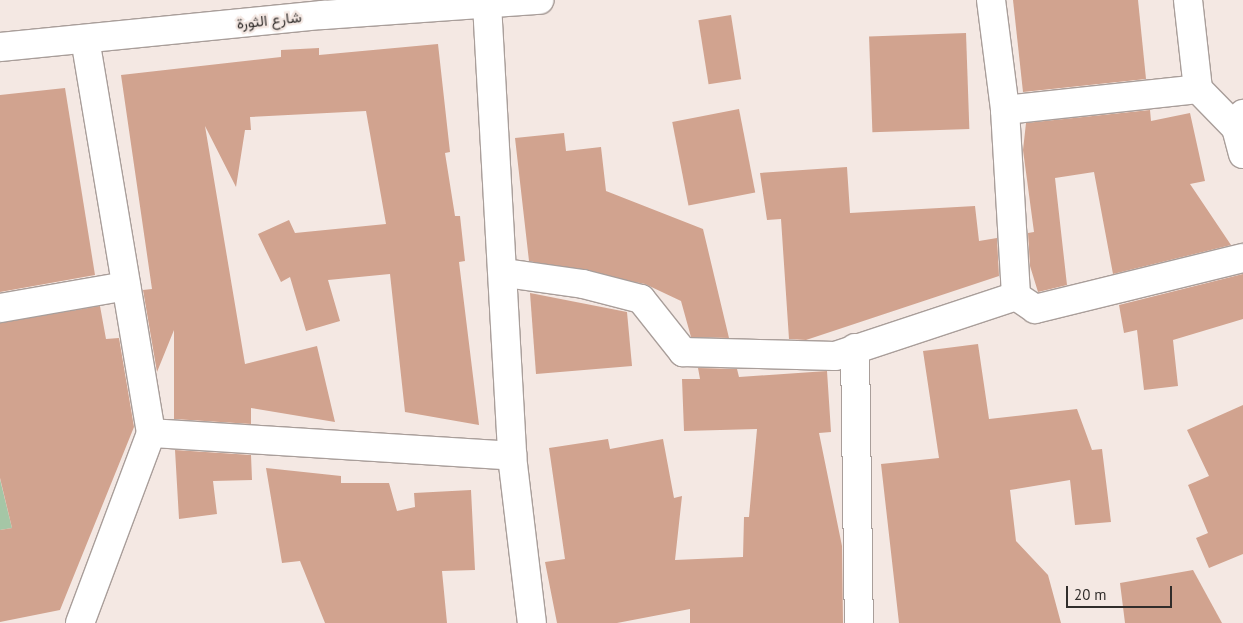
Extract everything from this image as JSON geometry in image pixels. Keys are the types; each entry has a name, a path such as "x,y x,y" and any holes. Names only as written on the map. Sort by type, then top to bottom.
{"street":[{"name":"شارع الثورة","path":"0,47 85,40 322,7 487,4 539,0"},
{"path":"991,0 1005,110 1016,296"},
{"path":"1188,0 1198,89"},
{"path":"487,4 506,274 512,456 532,623"},
{"path":"80,623 150,434 85,40"},
{"path":"1005,110 1198,89 1239,121 1243,154"},
{"path":"1016,296 1035,309 1243,258"},
{"path":"506,274 583,284 641,299 683,352 835,356 1016,296"},
{"path":"0,308 126,286"},
{"path":"855,348 859,623"},
{"path":"150,434 512,456"}],"green space":[{"path":"0,479 12,528 0,530"}],"building":[{"path":"1013,0 1138,0 1146,79 1023,92"},
{"path":"731,15 741,79 709,84 698,20"},
{"path":"966,33 969,129 872,132 869,36"},
{"path":"438,44 450,152 445,153 455,216 460,216 465,261 459,262 479,425 405,412 390,274 328,280 340,321 306,331 290,277 281,282 258,234 289,220 295,233 386,224 366,111 250,117 251,130 245,130 236,187 205,126 245,364 317,346 335,422 251,408 251,424 174,419 174,330 157,372 143,290 152,289 121,75 281,57 281,50 319,48 319,55"},
{"path":"65,88 95,275 0,292 0,95"},
{"path":"739,109 755,192 688,205 672,122"},
{"path":"1150,110 1151,121 1190,113 1205,181 1190,184 1231,245 1113,274 1094,172 1055,178 1067,285 1038,292 1030,266 1028,233 1034,232 1023,150 1026,123"},
{"path":"564,133 566,151 601,147 606,191 703,229 729,338 691,337 681,301 645,284 529,261 515,138"},
{"path":"847,167 850,213 975,206 979,241 997,238 999,276 806,340 789,339 781,219 767,220 760,173"},
{"path":"1243,274 1243,319 1173,340 1178,386 1144,390 1137,330 1124,333 1119,305"},
{"path":"530,293 627,312 632,366 536,374"},
{"path":"100,306 106,339 119,338 134,427 60,610 0,622 0,530 12,528 0,478 0,323"},
{"path":"978,344 989,419 1077,409 1092,450 1102,449 1111,522 1075,525 1070,480 1010,490 1016,541 1048,575 1061,623 899,623 881,464 939,458 923,351"},
{"path":"698,368 737,369 739,377 827,371 831,432 819,433 842,546 843,623 690,623 690,609 617,623 557,623 545,562 565,559 549,448 608,439 610,449 663,439 674,498 682,496 675,560 743,557 744,517 749,517 757,429 684,431 682,379 700,379"},
{"path":"1243,405 1243,554 1209,568 1196,538 1208,533 1188,485 1209,476 1187,430"},
{"path":"175,450 251,455 252,480 213,481 217,514 179,519"},
{"path":"266,468 341,476 341,483 389,483 397,511 415,507 414,493 471,490 475,570 442,571 447,623 325,623 300,561 282,563"},
{"path":"1193,570 1222,623 1125,623 1120,583"}]}
